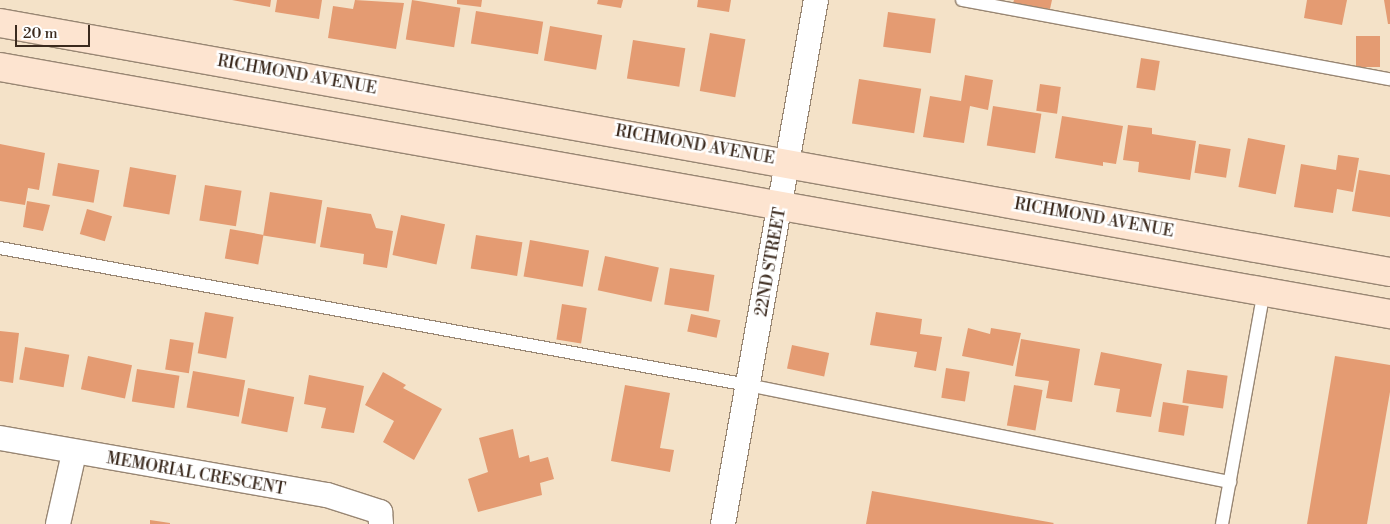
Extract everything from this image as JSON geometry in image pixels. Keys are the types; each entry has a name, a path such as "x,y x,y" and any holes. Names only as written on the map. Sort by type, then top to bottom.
{"main road":[{"name":"RICHMOND AVENUE","path":"0,23 790,162 1390,272"},
{"path":"0,67 782,203 1390,314"}],"street":[{"name":"22ND STREET","path":"724,524 790,162 816,0"},
{"name":"MEMORIAL CRESCENT","path":"0,438 74,453 326,496 380,512 381,524"},
{"path":"58,524 74,453"}],"lane":[{"path":"962,0 1390,79"},
{"path":"0,248 748,385 1230,482"},
{"path":"1222,524 1264,290"}],"building":[{"path":"232,0 271,0 270,7"},
{"path":"277,0 322,0 319,19 275,12"},
{"path":"355,0 404,3 396,49 328,38 333,6 353,9"},
{"path":"412,0 460,8 454,47 406,40"},
{"path":"457,0 482,0 481,7 457,4"},
{"path":"598,0 623,0 621,8 597,4"},
{"path":"698,0 731,0 729,12 697,7"},
{"path":"1014,0 1052,0 1050,9 1013,3"},
{"path":"1307,0 1347,0 1342,25 1304,18"},
{"path":"1384,0 1390,0 1390,24 1388,24"},
{"path":"476,11 543,22 538,54 471,44"},
{"path":"888,12 936,19 931,53 883,47"},
{"path":"550,26 602,35 596,70 544,60"},
{"path":"710,33 745,39 735,97 700,91"},
{"path":"1356,36 1380,36 1380,67 1356,67"},
{"path":"633,40 685,48 679,87 627,79"},
{"path":"1141,58 1160,61 1155,91 1136,88"},
{"path":"965,75 993,80 988,110 970,106 964,143 923,137 930,96 961,101"},
{"path":"859,79 921,89 914,133 852,123"},
{"path":"1040,84 1061,87 1057,114 1036,111"},
{"path":"993,106 1041,114 1035,153 987,146"},
{"path":"1062,116 1123,126 1116,164 1103,162 1103,166 1055,158"},
{"path":"1128,125 1152,128 1152,134 1196,141 1190,180 1138,172 1139,162 1123,160"},
{"path":"1248,138 1285,145 1276,194 1238,187"},
{"path":"0,144 45,153 39,190 28,188 25,205 0,201"},
{"path":"1199,144 1231,149 1226,178 1194,173"},
{"path":"1338,155 1359,158 1353,192 1337,189 1333,213 1294,207 1301,164 1336,170"},
{"path":"58,163 99,170 94,203 52,195"},
{"path":"130,167 176,175 169,215 123,206"},
{"path":"1359,170 1390,175 1390,217 1352,211"},
{"path":"205,185 242,191 236,226 199,221"},
{"path":"270,192 322,200 315,244 263,235"},
{"path":"27,201 50,205 43,231 23,227"},
{"path":"327,207 371,214 376,228 393,231 387,268 363,264 364,254 320,247"},
{"path":"87,209 112,216 105,241 80,234"},
{"path":"401,215 445,224 436,264 392,255"},
{"path":"230,229 263,235 258,264 225,259"},
{"path":"476,235 522,242 517,276 471,269"},
{"path":"530,240 589,250 583,287 524,276"},
{"path":"605,256 659,267 652,302 598,290"},
{"path":"670,268 714,275 709,312 664,305"},
{"path":"562,304 587,308 581,343 556,340"},
{"path":"205,312 234,317 226,358 198,353"},
{"path":"876,312 922,319 920,334 942,337 936,371 914,367 917,352 870,345"},
{"path":"691,314 720,320 717,338 687,332"},
{"path":"968,328 990,334 991,328 1021,333 1013,366 962,356"},
{"path":"0,331 19,333 13,383 0,381"},
{"path":"170,339 194,343 189,373 165,370"},
{"path":"1021,339 1080,349 1072,402 1046,398 1049,381 1015,376"},
{"path":"792,345 829,353 824,376 787,368"},
{"path":"25,347 69,355 64,387 19,379"},
{"path":"1101,352 1162,364 1151,417 1116,412 1120,389 1094,385"},
{"path":"88,356 132,365 125,399 81,389"},
{"path":"1335,356 1390,365 1390,392 1367,524 1307,524"},
{"path":"946,368 970,372 965,401 941,398"},
{"path":"137,369 179,376 174,408 132,402"},
{"path":"1187,370 1228,376 1223,408 1182,403"},
{"path":"193,371 245,380 239,417 187,407"},
{"path":"383,372 406,385 403,388 442,409 414,460 383,442 394,421 365,405"},
{"path":"309,375 364,386 354,433 321,428 326,408 304,404"},
{"path":"625,385 670,393 660,448 674,450 670,472 611,461"},
{"path":"1014,385 1043,390 1035,430 1007,425"},
{"path":"248,388 294,397 287,432 241,423"},
{"path":"1163,402 1189,406 1184,436 1158,432"},
{"path":"513,429 519,458 529,455 530,462 548,457 554,479 540,483 542,495 478,512 468,479 488,472 479,438"},
{"path":"872,491 1054,523 866,524"},
{"path":"150,520 170,523 170,524 150,524"}]}
